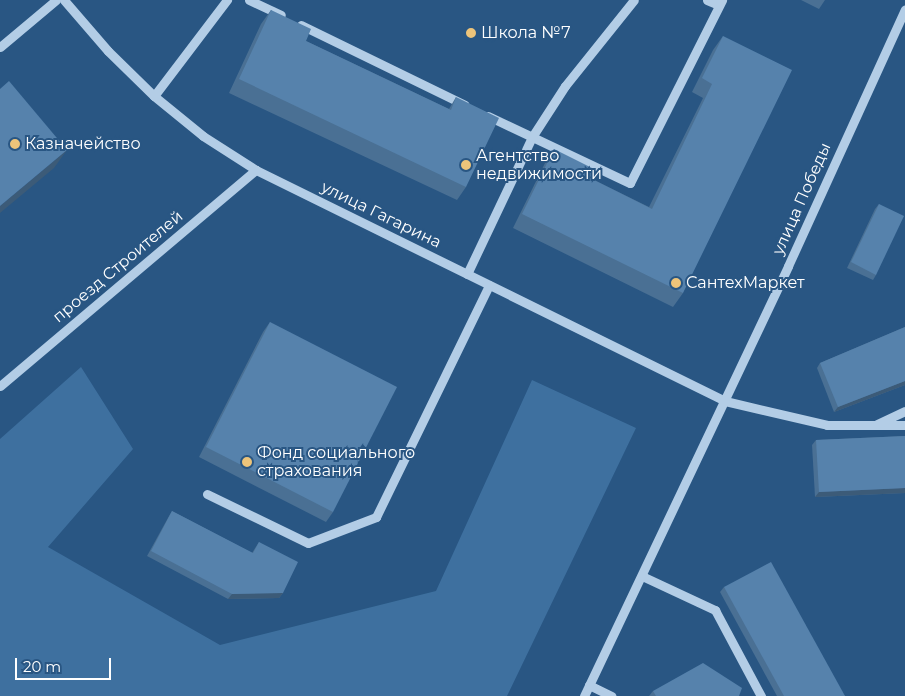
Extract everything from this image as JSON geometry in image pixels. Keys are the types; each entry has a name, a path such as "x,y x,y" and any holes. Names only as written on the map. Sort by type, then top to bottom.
{"street":[{"path":"0,47 56,0"},
{"name":"улица Гагарина","path":"64,0 108,51 154,96 203,136 256,170 724,401 827,425 905,425"},
{"path":"154,96 227,0"},
{"path":"249,0 630,183 721,3 707,0"},
{"path":"468,274 532,137 565,86 634,0"},
{"name":"улица Победы","path":"584,696 724,401 905,9"},
{"name":"проезд Строителей","path":"0,386 256,170"},
{"path":"207,494 308,543 376,517 489,284"},
{"path":"874,426 905,411"},
{"path":"642,576 715,610 761,696"},
{"path":"589,685 612,696"}],"shaded area":[{"path":"81,367 133,449 48,547 220,645 436,591 532,380 636,428 507,696 0,696 0,439"}],"building":[{"path":"271,10 311,29 306,41 451,110 456,97 499,118 466,187 239,79"},
{"path":"723,36 792,70 683,293 522,214 554,149 594,169 590,178 652,209 712,84 702,78"},
{"path":"9,81 67,150 0,206 0,89"},
{"path":"879,204 904,216 876,275 851,262"},
{"path":"270,322 397,387 333,512 206,447"},
{"path":"905,327 905,381 838,407 820,363"},
{"path":"905,436 905,488 819,492 816,440"},
{"path":"172,511 253,553 259,542 298,562 283,593 232,594 151,551"},
{"path":"771,562 845,696 784,696 724,587"},
{"path":"703,663 742,688 739,696 656,696 653,691"}],"place":[{"name":"Школа №7","path":"471,33"},
{"name":"Казначейство","path":"15,144"},
{"name":"Агентство недвижимости","path":"466,165"},
{"name":"СантехМаркет","path":"676,283"},
{"name":"Фонд социального страхования","path":"247,462"}]}
